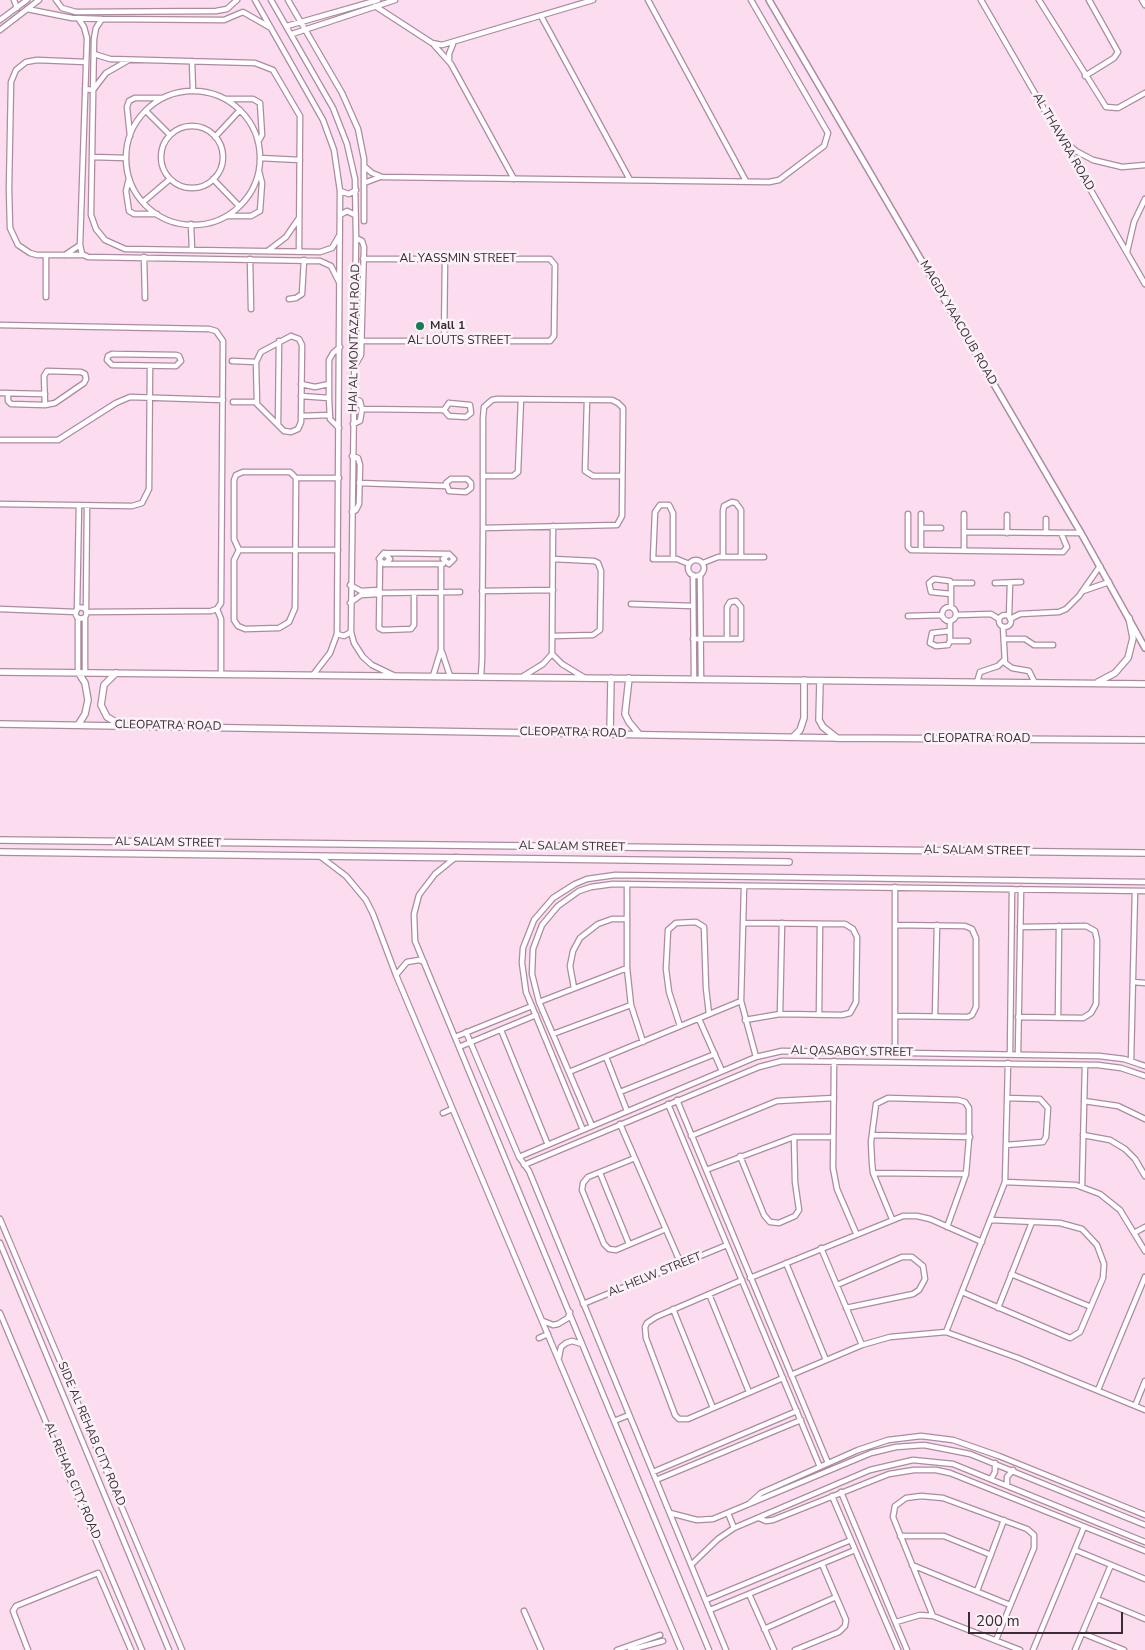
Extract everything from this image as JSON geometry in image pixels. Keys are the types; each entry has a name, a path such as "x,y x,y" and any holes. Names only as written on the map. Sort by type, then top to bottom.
{"main road":[{"path":"1096,684 1115,673 1128,658 1133,638 1129,618"},
{"path":"0,672 1145,684"},
{"path":"78,726 85,714 88,700 81,672"},
{"path":"116,673 104,685 101,705 104,714 122,725"},
{"path":"610,733 611,678"},
{"path":"629,678 625,714 628,722 639,734"},
{"path":"794,736 803,722 804,680"},
{"path":"820,680 819,720 823,727 837,738"},
{"name":"CLEOPATRA ROAD","path":"0,724 837,738 1145,740"},
{"name":"AL SALAM STREET","path":"0,840 1145,853"},
{"path":"302,857 303,844"},
{"name":"AL SALAM STREET","path":"0,852 789,862"}],"street":[{"path":"14,0 17,8"},
{"path":"0,20 27,0"},
{"path":"0,30 38,0"},
{"path":"56,0 66,10 130,12 182,12 227,9 236,2 241,13"},
{"name":"HAI AL MONTAZAH ROAD","path":"255,0 323,120 334,150 340,192 337,634 330,653 313,675"},
{"name":"HAI AL MONTAZAH ROAD","path":"271,0 333,108 347,144 355,179 356,238 350,585 351,632 354,643 363,657 372,665 393,675"},
{"path":"288,0 302,22 356,122 362,143 365,167 364,221"},
{"path":"287,26 378,0"},
{"path":"292,34 395,0"},
{"path":"376,6 432,42 442,45 453,44 593,0"},
{"path":"648,0 746,181"},
{"path":"355,179 364,181 382,177 773,181 783,178 824,146 828,138 826,128 751,0"},
{"name":"MAGDY YAACOUB ROAD","path":"769,0 1081,533 1145,648"},
{"name":"AL THAWRA ROAD","path":"981,0 1145,284"},
{"path":"1039,0 1102,104 1110,109 1118,108 1145,93"},
{"path":"1085,76 1114,58 1118,52 1089,0"},
{"path":"1142,0 1145,5"},
{"path":"56,14 60,6"},
{"path":"27,9 66,17 102,19 224,20 241,13 248,14 272,29"},
{"path":"227,9 232,18"},
{"path":"66,10 66,17"},
{"path":"130,12 130,19"},
{"path":"182,12 182,20"},
{"path":"541,16 630,180"},
{"path":"78,18 86,33 80,245 80,252 84,256"},
{"path":"102,19 95,34 92,215 96,229 105,240 125,249 326,252"},
{"path":"432,42 450,64 514,178"},
{"path":"450,64 448,54 453,44"},
{"path":"94,54 106,59 255,63 273,70 300,116 300,251"},
{"path":"86,62 32,60 20,66 11,82 10,228 14,240 24,250 30,253 46,255 326,261"},
{"path":"93,90 101,78 112,68 131,60"},
{"path":"192,61 194,91"},
{"path":"85,89 93,90"},
{"path":"194,91 226,99 240,110 251,125 258,142 260,158 259,170 252,189 239,206 226,216 209,222 191,224 168,220 157,214 143,202 129,176 126,158 130,137 127,107 129,101 135,98 165,98 194,91"},
{"path":"130,137 146,111 165,98"},
{"path":"226,99 254,99 260,103 262,135 258,142"},
{"path":"215,137 240,110"},
{"path":"146,111 170,136"},
{"path":"193,127 202,128 215,137 223,156 221,166 213,179 201,187 191,188 182,187 170,179 164,171 161,157 164,143 170,136 183,128 193,127"},
{"path":"83,137 93,138"},
{"path":"1061,138 1076,151 1093,160 1122,167 1145,165"},
{"path":"92,157 126,158"},
{"path":"260,158 300,160"},
{"path":"365,167 382,177"},
{"path":"226,216 251,216 260,211 262,183 259,170"},
{"path":"129,176 126,191 129,211 134,214 157,214"},
{"path":"143,202 170,179"},
{"path":"213,179 239,206"},
{"path":"82,182 92,182"},
{"path":"340,192 350,194 356,190"},
{"path":"1127,253 1134,222 1145,199"},
{"path":"340,214 347,211 355,215"},
{"path":"81,215 92,215"},
{"path":"267,251 286,237 300,217"},
{"path":"191,224 192,250"},
{"path":"340,234 334,246 326,252 324,257 333,268 340,284"},
{"path":"354,367 361,355 362,341 363,244 356,238"},
{"path":"65,255 80,245"},
{"path":"125,249 125,257"},
{"path":"171,250 171,258"},
{"path":"228,250 228,258"},
{"path":"311,251 311,260"},
{"path":"46,255 46,298"},
{"path":"144,257 145,298"},
{"path":"250,259 251,309"},
{"name":"AL YASSMIN STREET","path":"363,259 550,259 553,261 554,336"},
{"path":"444,341 445,259"},
{"path":"290,298 298,297 302,294 304,260"},
{"path":"0,325 212,330 219,334 223,341 221,600 217,609 221,619 221,674"},
{"path":"291,336 301,342 301,416 300,426 295,431 284,431 256,402 256,362 260,352 279,341 291,336"},
{"name":"AL LOUTS STREET","path":"362,341 550,341 554,336"},
{"path":"278,424 279,341"},
{"path":"339,428 332,423 329,415 329,360 340,347"},
{"path":"112,354 167,354 178,355 181,359 176,366 150,366 112,365 108,363 107,358 112,354"},
{"path":"232,361 256,362"},
{"path":"0,504 132,506 146,499 148,489 150,366"},
{"path":"8,393 8,401 11,404 45,405 58,401 84,383 86,377 81,372 48,370 45,374 45,405"},
{"path":"301,384 320,387 329,384"},
{"path":"0,393 45,394"},
{"path":"301,396 329,398"},
{"path":"0,440 54,441 119,401 130,397 223,400"},
{"path":"353,424 360,421 362,409 360,401 354,399"},
{"path":"483,476 513,476 518,472 521,399"},
{"path":"481,676 482,528 484,407 492,400 521,399 612,400 618,403 622,408 622,516 617,525 482,528"},
{"path":"587,400 585,471 593,476 622,476"},
{"path":"233,402 256,402"},
{"path":"362,409 444,410 449,416 466,416 472,410 466,403 450,403 444,410"},
{"path":"301,416 329,415"},
{"path":"352,456 359,461 358,507 352,512"},
{"path":"239,550 234,539 236,475 243,472 290,472 296,478 339,478"},
{"path":"239,550 234,560 233,616 238,626 245,629 279,628 292,617 295,608 296,478"},
{"path":"359,483 446,486 451,492 466,492 472,486 467,479 451,479 446,486"},
{"path":"723,557 723,511 727,503 732,502 736,503 741,510 741,557"},
{"path":"673,559 673,513 669,505 660,505 654,512 653,559 682,560 689,564"},
{"path":"79,506 76,611 81,672"},
{"path":"81,672 85,651 87,506"},
{"path":"908,514 908,547 911,550 1063,552 1067,547 1061,533"},
{"path":"921,514 921,550"},
{"path":"964,514 964,550"},
{"path":"1007,515 1007,532"},
{"path":"1046,519 1046,533"},
{"path":"521,677 542,664 552,654 553,526"},
{"path":"921,528 941,528"},
{"path":"964,532 1081,533"},
{"path":"239,550 338,550"},
{"path":"382,563 390,559 384,553"},
{"path":"382,563 449,564 444,559 449,554 384,553 380,556 382,563 379,592 379,628 409,630 414,625 414,592"},
{"path":"703,563 712,558 764,557"},
{"path":"552,636 593,635 600,630 601,571 598,563 594,561 553,559"},
{"path":"689,564 696,560 703,563"},
{"path":"701,679 700,575 704,570 703,563"},
{"path":"433,676 441,650 441,564"},
{"path":"689,564 688,570 693,575 700,575"},
{"path":"999,619 1002,616 1010,618 1020,614 1062,611 1072,604 1100,566"},
{"path":"693,575 694,679"},
{"path":"951,594 934,594 928,586 934,579 946,580 951,583 972,583"},
{"path":"995,583 1021,582"},
{"path":"1082,592 1109,582"},
{"path":"951,583 950,607 956,615"},
{"path":"1003,627 1010,624 1010,583"},
{"path":"350,585 361,590 379,592 460,592"},
{"path":"482,591 553,590"},
{"path":"350,603 361,595 379,592"},
{"path":"693,639 700,639 727,639 741,639 741,607 736,601 730,602 727,607 727,639"},
{"path":"631,604 693,606"},
{"path":"0,609 76,611 82,607 86,613"},
{"path":"950,607 944,609 942,615 944,620 950,622"},
{"path":"78,618 86,613 211,611 217,609"},
{"path":"950,642 950,622 956,615 991,614 999,619 999,624 1003,627 1004,660 1010,667 1029,671 1035,683"},
{"path":"908,616 942,615"},
{"path":"78,631 85,631"},
{"path":"950,631 935,632 929,639 936,646 946,646 950,642 968,641"},
{"path":"337,634 344,636 351,632"},
{"path":"1004,640 1025,639 1034,644 1053,645"},
{"path":"441,650 450,676"},
{"path":"78,651 85,651"},
{"path":"552,654 562,664 585,678"},
{"path":"977,682 980,672 998,666 1004,660"},
{"path":"321,857 346,876 366,900 452,1109 681,1650"},
{"path":"456,857 429,880 416,905 414,932 424,962 709,1650"},
{"path":"583,1130 532,1006 523,978 524,948 534,920 547,904 561,892 587,879 615,874 1145,882"},
{"path":"673,875 673,884"},
{"path":"822,877 822,886"},
{"path":"1103,882 1103,890"},
{"path":"592,1126 539,1002 534,986 532,961 537,937 550,915 568,898 579,891 603,884 673,884 1145,891"},
{"path":"627,884 627,968 631,1004 643,1042"},
{"path":"744,886 741,1002 756,1057"},
{"path":"895,887 895,1052"},
{"path":"1010,1054 1012,889"},
{"path":"1018,1054 1021,889"},
{"path":"1131,1061 1135,891"},
{"path":"574,988 570,966 573,951 580,938 598,924 612,919 627,920"},
{"path":"680,1026 673,1008 666,970 668,930 676,923 699,922 704,927 706,988 710,1014"},
{"path":"743,923 845,924 853,928 857,937 856,1002 853,1010 846,1015 780,1014 745,1020"},
{"path":"780,1014 782,924"},
{"path":"819,1015 820,924"},
{"path":"895,925 965,926 974,931 976,938 975,1012 968,1017 895,1016"},
{"path":"935,1016 937,925"},
{"path":"1018,1017 1082,1018 1094,1009 1097,940 1095,931 1091,928 1059,926 1020,927"},
{"path":"1058,1018 1059,926"},
{"path":"396,975 407,962 424,962"},
{"path":"539,1002 627,968"},
{"path":"1133,982 1145,983"},
{"path":"569,1072 741,1002"},
{"path":"553,1034 631,1004"},
{"path":"455,1037 532,1006"},
{"path":"459,1047 536,1015"},
{"path":"699,1019 722,1071"},
{"path":"501,1030 548,1144"},
{"path":"466,1032 519,1157 528,1171 726,1649 720,1650"},
{"name":"AL QASABGY STREET","path":"519,1157 756,1057 794,1050 1099,1056 1131,1061 1145,1066"},
{"path":"969,1053 969,1063"},
{"path":"620,1092 715,1054"},
{"path":"606,1057 627,1111"},
{"name":"AL QASABGY STREET","path":"524,1164 676,1100 771,1063 794,1060 1085,1064 1121,1068 1145,1076"},
{"path":"834,1061 832,1137 834,1179 856,1233"},
{"path":"946,1332 1005,1182 1008,1064"},
{"path":"1082,1186 1085,1064"},
{"path":"696,1082 700,1091"},
{"path":"691,1136 777,1101 834,1098"},
{"path":"892,1219 873,1173 872,1136 874,1108 880,1101 888,1098 962,1100 969,1108 970,1137 966,1174 947,1227"},
{"path":"1006,1145 1042,1142 1046,1137 1048,1108 1040,1100 1007,1098"},
{"path":"676,1100 828,1463"},
{"path":"1084,1101 1118,1106 1145,1119"},
{"path":"668,1104 820,1466"},
{"path":"443,1112 452,1109"},
{"path":"673,1116 682,1112"},
{"path":"620,1124 681,1264"},
{"path":"1083,1135 1110,1140 1125,1149 1135,1159 1145,1176"},
{"path":"872,1136 970,1137"},
{"path":"706,1170 794,1137 832,1137"},
{"path":"740,1156 764,1215 770,1222 779,1223 795,1216 799,1210 795,1181 794,1137"},
{"path":"540,1148 544,1156"},
{"path":"635,1158 588,1177 583,1183 582,1190 601,1237 608,1249 616,1250 666,1229"},
{"path":"600,1173 629,1244"},
{"path":"873,1173 966,1174"},
{"path":"1005,1182 1082,1186 1100,1194 1120,1210 1145,1251"},
{"path":"750,1278 892,1219 917,1216 982,1242"},
{"name":"SIDE AL REHAB CITY ROAD","path":"0,1218 182,1650"},
{"path":"962,1292 1070,1338 1080,1332 1103,1278 1104,1264 1098,1245 1082,1229 1071,1225 991,1220"},
{"path":"998,1308 1032,1222"},
{"path":"1134,1233 1145,1227"},
{"name":"AL REHAB CITY ROAD","path":"0,1243 169,1650"},
{"name":"AL HELW STREET","path":"584,1304 727,1245"},
{"path":"821,1248 862,1345"},
{"path":"837,1285 902,1257 912,1257 923,1266 925,1279 919,1290 914,1294 846,1308"},
{"path":"786,1263 826,1360"},
{"path":"1011,1274 1091,1307"},
{"path":"1098,1390 1145,1277"},
{"path":"742,1280 651,1319 645,1327 644,1333 675,1415 679,1419 685,1420 783,1378"},
{"path":"709,1294 749,1392"},
{"path":"673,1309 713,1408"},
{"path":"542,1321 553,1325 558,1324 564,1322 570,1312"},
{"name":"AL REHAB CITY ROAD","path":"0,1313 142,1650"},
{"path":"761,1326 769,1322"},
{"path":"791,1375 862,1345 890,1337 946,1332 1018,1358 1145,1410"},
{"path":"539,1338 548,1334"},
{"path":"559,1359 559,1352 566,1342 578,1341 583,1345"},
{"path":"1135,1406 1145,1381"},
{"path":"653,1472 797,1411"},
{"path":"614,1421 629,1415"},
{"path":"656,1480 800,1420"},
{"path":"748,1505 760,1493 858,1450 904,1438 937,1437 953,1440 1017,1462 1145,1515"},
{"path":"953,1440 953,1449"},
{"path":"670,1513 697,1520 713,1519 861,1457 896,1447 910,1446 953,1449 995,1463 1145,1525"},
{"path":"814,1452 822,1448"},
{"path":"858,1450 861,1457"},
{"path":"691,1565 703,1552 734,1528 870,1470 901,1462 925,1460 953,1464 991,1478 1145,1542"},
{"path":"991,1478 995,1472 995,1463"},
{"path":"870,1470 872,1479"},
{"path":"759,1518 766,1521 773,1520 872,1479 914,1470 950,1473 1145,1552"},
{"path":"1007,1485 1008,1476 1013,1470"},
{"path":"841,1492 907,1650"},
{"path":"1090,1502 1093,1494"},
{"path":"832,1496 898,1650"},
{"path":"932,1616 900,1536 893,1511 899,1501 906,1498 921,1496 943,1498 1004,1520 1031,1532 1036,1539 996,1640"},
{"path":"838,1509 846,1506"},
{"path":"1058,1516 1061,1507"},
{"path":"728,1513 734,1528"},
{"path":"977,1592 1004,1520"},
{"path":"1033,1650 1084,1527"},
{"path":"1121,1542 1124,1534"},
{"path":"900,1536 944,1536 991,1555"},
{"path":"706,1600 851,1540"},
{"path":"710,1610 855,1550"},
{"path":"1075,1550 1145,1579"},
{"path":"795,1650 844,1628 846,1620 822,1564"},
{"path":"1075,1650 1111,1565"},
{"path":"912,1566 1010,1605"},
{"path":"28,1650 13,1611 16,1606 98,1573 131,1650"},
{"path":"873,1593 882,1590"},
{"path":"749,1594 774,1650"},
{"path":"764,1629 836,1597"},
{"path":"1097,1599 1145,1619"},
{"path":"524,1611 541,1650"},
{"path":"896,1622 920,1615 932,1616 1020,1650"},
{"path":"1082,1633 1124,1650"},
{"path":"616,1650 660,1635"},
{"path":"128,1643 137,1639"},
{"path":"630,1650 663,1641"}],"place":[{"name":"Mall 1","path":"420,326"}]}
